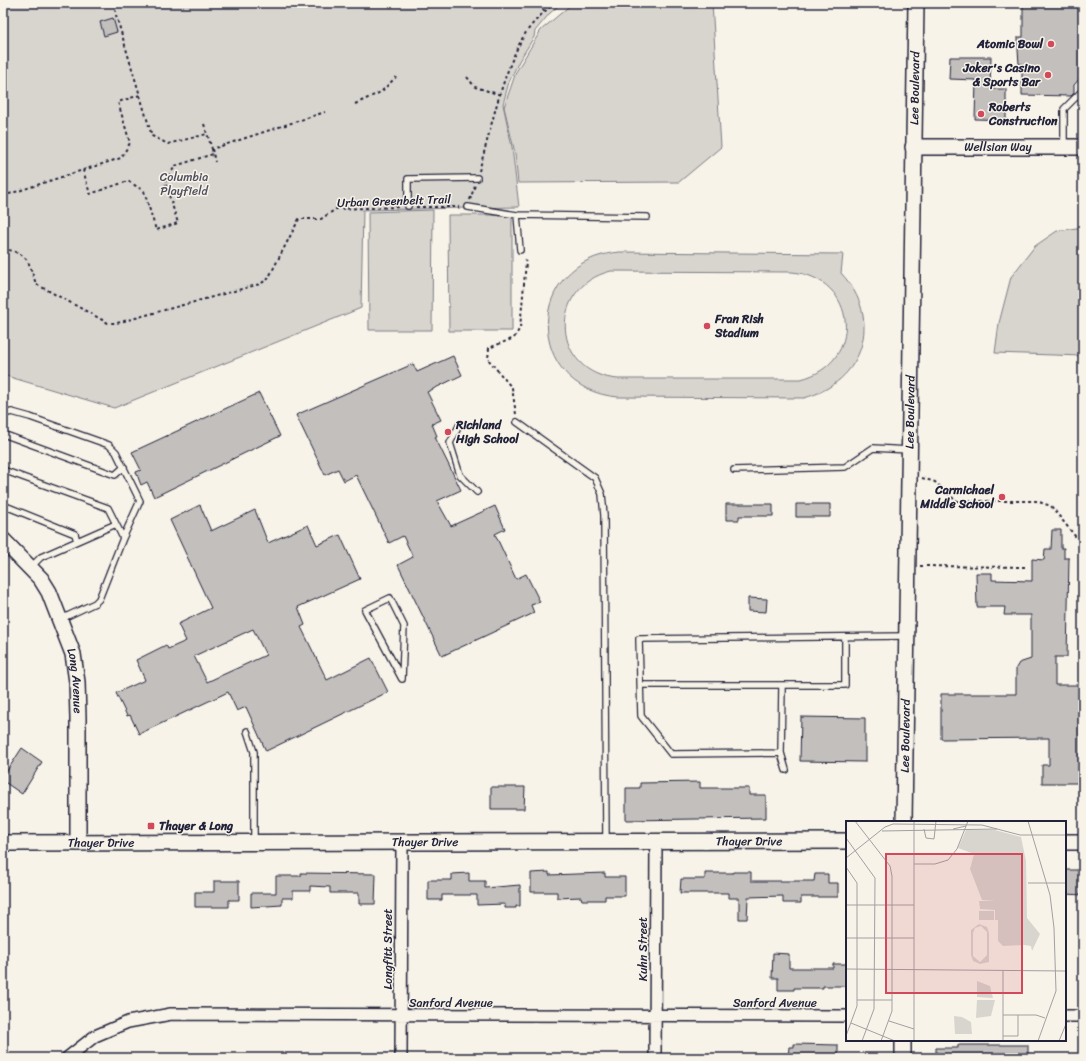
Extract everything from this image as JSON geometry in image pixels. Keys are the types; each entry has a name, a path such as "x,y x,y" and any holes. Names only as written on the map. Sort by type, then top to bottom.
{"street":[{"name":"Lee Boulevard","path":"904,821 916,3"},
{"name":"Wellsian Way","path":"913,147 1083,147"},
{"name":"Long Avenue","path":"3,540 30,567 49,592 73,654 77,682 78,843"},
{"name":"Longfitt Street","path":"401,1058 402,841"},
{"name":"Kuhn Street","path":"655,1058 656,841"},
{"name":"Thayer Drive","path":"3,843 846,841"},
{"path":"1066,842 1083,842"},
{"name":"Sanford Avenue","path":"67,1058 95,1036 128,1022 171,1014 401,1016 846,1016"},
{"path":"1066,1016 1083,1016"},
{"path":"903,1041 903,1058"}],"lane":[{"path":"1064,147 1064,109 1083,90"},
{"path":"408,206 408,180 476,178"},
{"path":"468,207 517,215 647,217"},
{"path":"517,215 520,250"},
{"path":"3,414 12,412 30,417 108,445 116,452 140,501 123,538 99,599 96,603 60,619"},
{"path":"517,422 595,478 602,494 604,515 606,841"},
{"path":"460,424 450,443 460,475 478,492"},
{"path":"3,434 115,475 124,467"},
{"path":"734,470 845,467 874,448 909,450"},
{"path":"3,470 108,508 123,538"},
{"path":"3,505 75,534 77,541"},
{"path":"30,567 41,557 116,524"},
{"path":"390,598 404,626 402,679 364,610 390,598"},
{"path":"782,753 671,754 641,716 639,639 906,636"},
{"path":"640,685 845,685 845,637"},
{"path":"782,685 782,753 786,770"},
{"path":"247,731 254,752 254,842"}],"path":[{"path":"114,3 116,15 152,136 168,144 207,134"},
{"path":"532,3 545,11"},
{"name":"Urban Greenbelt Trail","path":"3,248 22,254 27,258 36,284 108,323 117,323 260,284 268,280 299,219 321,219 336,209 408,206 468,207 500,95 525,34 554,3"},
{"path":"355,104 381,92 396,77"},
{"path":"467,77 475,87 500,95"},
{"path":"3,196 121,158 130,143 118,102 140,95"},
{"path":"212,149 325,112"},
{"path":"204,124 216,162"},
{"path":"83,170 90,194 128,182 144,191 156,230 178,223 165,183 175,166 213,154"},
{"path":"517,422 512,388 488,359 489,348 514,338 520,328 526,262 520,250"},
{"path":"908,474 935,482 956,501 1036,501 1051,506 1083,546"},
{"path":"907,565 1028,567"}],"green space":[{"name":"Columbia Playfield","path":"3,3 562,3 550,13 535,31 534,37 519,61 509,82 503,104 512,147 519,207 363,210 361,308 114,408 3,375"},
{"path":"573,3 712,3 721,147 679,182 518,183 515,153 504,107 516,72 541,30"},
{"path":"433,210 432,330 369,330 368,212"},
{"path":"448,215 512,215 512,331 449,331"},
{"path":"1083,227 1083,356 995,353 999,323 1011,277 1035,246 1057,231"},
{"path":"620,252 843,254 841,273 854,291 862,310 864,329 861,347 853,364 841,378 825,390 804,398 618,397 587,389 565,372 552,349 547,324 552,299 566,276 588,260","holes":["611,271 792,272 814,278 830,289 841,304 845,322 844,340 836,356 822,370 801,379 618,379 596,374 580,362 570,347 565,329 567,311 575,294 590,280"]}],"building":[{"name":"Atomic Bowl","path":"1023,3 1083,3 1083,75 1074,85 1074,93 1071,96 1022,95 1022,64 1019,64 1018,37 1023,37"},
{"path":"113,18 117,32 104,36 100,22"},
{"path":"950,57 991,57 990,89 1006,89 1006,120 975,119 976,80 949,79"},
{"path":"453,356 462,375 427,392 441,420 432,424 437,436 435,437 461,490 437,501 451,526 495,506 505,529 495,534 516,579 526,574 540,602 531,605 534,613 442,656 398,565 413,557 403,536 389,543 356,475 344,481 338,469 325,475 296,415 413,364 417,372"},
{"path":"259,393 280,436 154,497 147,482 141,485 136,472 141,470 132,452"},
{"path":"726,504 773,504 773,516 739,516 739,520 726,520"},
{"path":"796,504 830,504 830,517 796,517"},
{"path":"200,505 211,531 255,510 268,543 308,525 317,545 340,535 360,579 298,607 305,625 301,627 327,680 371,658 388,692 266,751 246,707 237,711 228,692 139,734 130,715 127,716 116,693 145,680 136,660 166,645 168,649 186,641 178,624 211,608 170,520","holes":["253,629 266,655 207,682 194,656"]},
{"path":"1052,530 1061,530 1061,548 1064,548 1064,558 1069,558 1067,657 1055,657 1055,685 1083,685 1083,783 1042,783 1042,765 1049,765 1049,738 941,739 941,694 1016,694 1016,668 1019,663 1031,659 1031,615 1004,615 1005,607 977,607 976,573 992,573 992,580 1032,581 1032,559 1044,560 1045,549 1051,549"},
{"path":"748,598 767,599 766,612 748,611"},
{"path":"801,717 865,718 865,762 800,761"},
{"path":"22,748 42,762 22,794 3,781 3,777"},
{"path":"700,782 700,788 749,788 749,795 766,795 766,818 626,820 626,788 640,788 640,783"},
{"path":"491,787 525,787 524,809 491,809"},
{"path":"1066,870 1083,870 1083,895 1066,894"},
{"path":"549,872 549,875 605,873 605,877 625,877 625,896 605,896 605,900 582,900 581,897 557,898 557,892 531,892 531,873"},
{"path":"751,872 751,881 814,881 815,874 828,874 828,883 838,883 838,897 801,897 801,903 783,903 783,896 748,897 747,919 739,919 739,898 729,898 729,893 680,893 681,879 705,879 705,873"},
{"path":"301,873 376,874 375,904 359,904 359,893 330,893 330,887 310,886 310,891 293,891 293,898 282,898 282,905 251,907 251,893 276,893 276,876 301,876"},
{"path":"469,873 469,881 485,881 485,888 520,885 520,906 516,906 516,908 505,908 505,904 477,905 477,895 442,895 442,900 428,900 428,880 452,880 452,874"},
{"path":"214,881 239,881 239,900 229,900 229,907 195,907 195,892 214,892"},
{"path":"773,953 789,954 789,968 833,968 833,964 846,964 846,986 823,986 823,988 794,988 794,990 778,990 778,978 772,978"},
{"path":"794,1044 838,1045 838,1058 788,1058 789,1047 794,1047"},
{"path":"958,1045 1028,1045 1028,1058 936,1058 936,1048 958,1048"}],"place":[{"name":"Atomic Bowl","path":"1051,44"},
{"name":"Joker's Casino & Sports Bar","path":"1048,75"},
{"name":"Roberts Construction","path":"981,114"},
{"name":"Fran Rish Stadium","path":"707,326"},
{"name":"Richland High School","path":"448,432"},
{"name":"Carmichael Middle School","path":"1002,497"},
{"name":"Thayer & Long","path":"151,826"}]}
